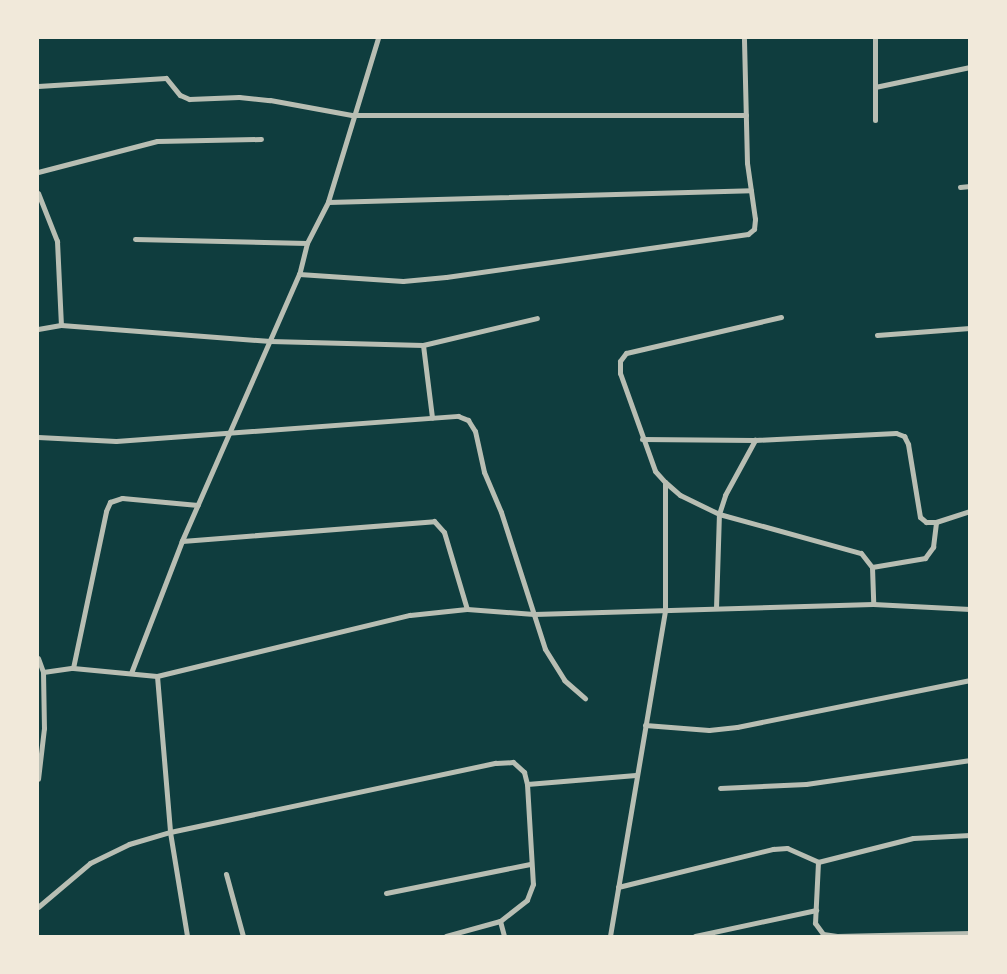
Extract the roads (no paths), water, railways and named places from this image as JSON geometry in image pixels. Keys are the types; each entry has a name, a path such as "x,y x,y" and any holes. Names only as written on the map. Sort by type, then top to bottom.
{"street":[{"path":"131,673 182,541 299,274 307,243 328,202 352,115 378,38"},
{"path":"299,274 403,281 446,277 748,234 754,229 755,219 750,190 744,38"},
{"path":"874,38 875,120"},
{"path":"875,87 970,67"},
{"path":"38,86 166,78 180,95 189,99 239,97 270,100 352,115 746,115"},
{"path":"38,172 157,141 261,139"},
{"path":"960,187 970,186"},
{"path":"328,202 750,190"},
{"path":"38,193 57,242 61,325"},
{"path":"135,239 307,243"},
{"path":"781,317 626,353 620,361 620,372 642,439 655,471 665,482 680,495 719,514 861,553 872,567 873,604"},
{"path":"38,329 61,325 270,341 423,345 537,318"},
{"path":"877,335 970,328"},
{"path":"423,345 432,417"},
{"path":"38,437 116,441 228,434 432,417 458,416 468,420 475,431 484,472 501,512 553,666 585,698"},
{"path":"642,439 755,440 896,433 904,436 920,516 926,522 936,522 970,511"},
{"path":"716,608 719,514 725,495 755,440"},
{"path":"610,936 636,775 666,610 665,482"},
{"path":"73,668 106,511 110,502 122,498 198,505"},
{"path":"182,541 434,521 444,532 467,609"},
{"path":"872,567 925,558 933,547 936,522"},
{"path":"43,672 73,668 157,676 410,615 467,609 534,614 873,604 970,609"},
{"path":"38,658 43,672 44,728 38,779"},
{"path":"157,676 170,832 188,936"},
{"path":"645,725 710,730 737,728 970,680"},
{"path":"720,788 806,784 970,760"},
{"path":"38,907 90,863 129,844 170,832 496,763 513,762 524,772 527,784 530,864 533,884 527,900 500,921 446,936"},
{"path":"527,784 636,775"},
{"path":"618,887 773,849 787,848 818,862 913,838 970,835"},
{"path":"818,862 815,923 823,934 970,933"},
{"path":"386,893 530,864"},
{"path":"226,874 243,936"},
{"path":"695,936 816,910"},
{"path":"500,921 504,936"}]}
